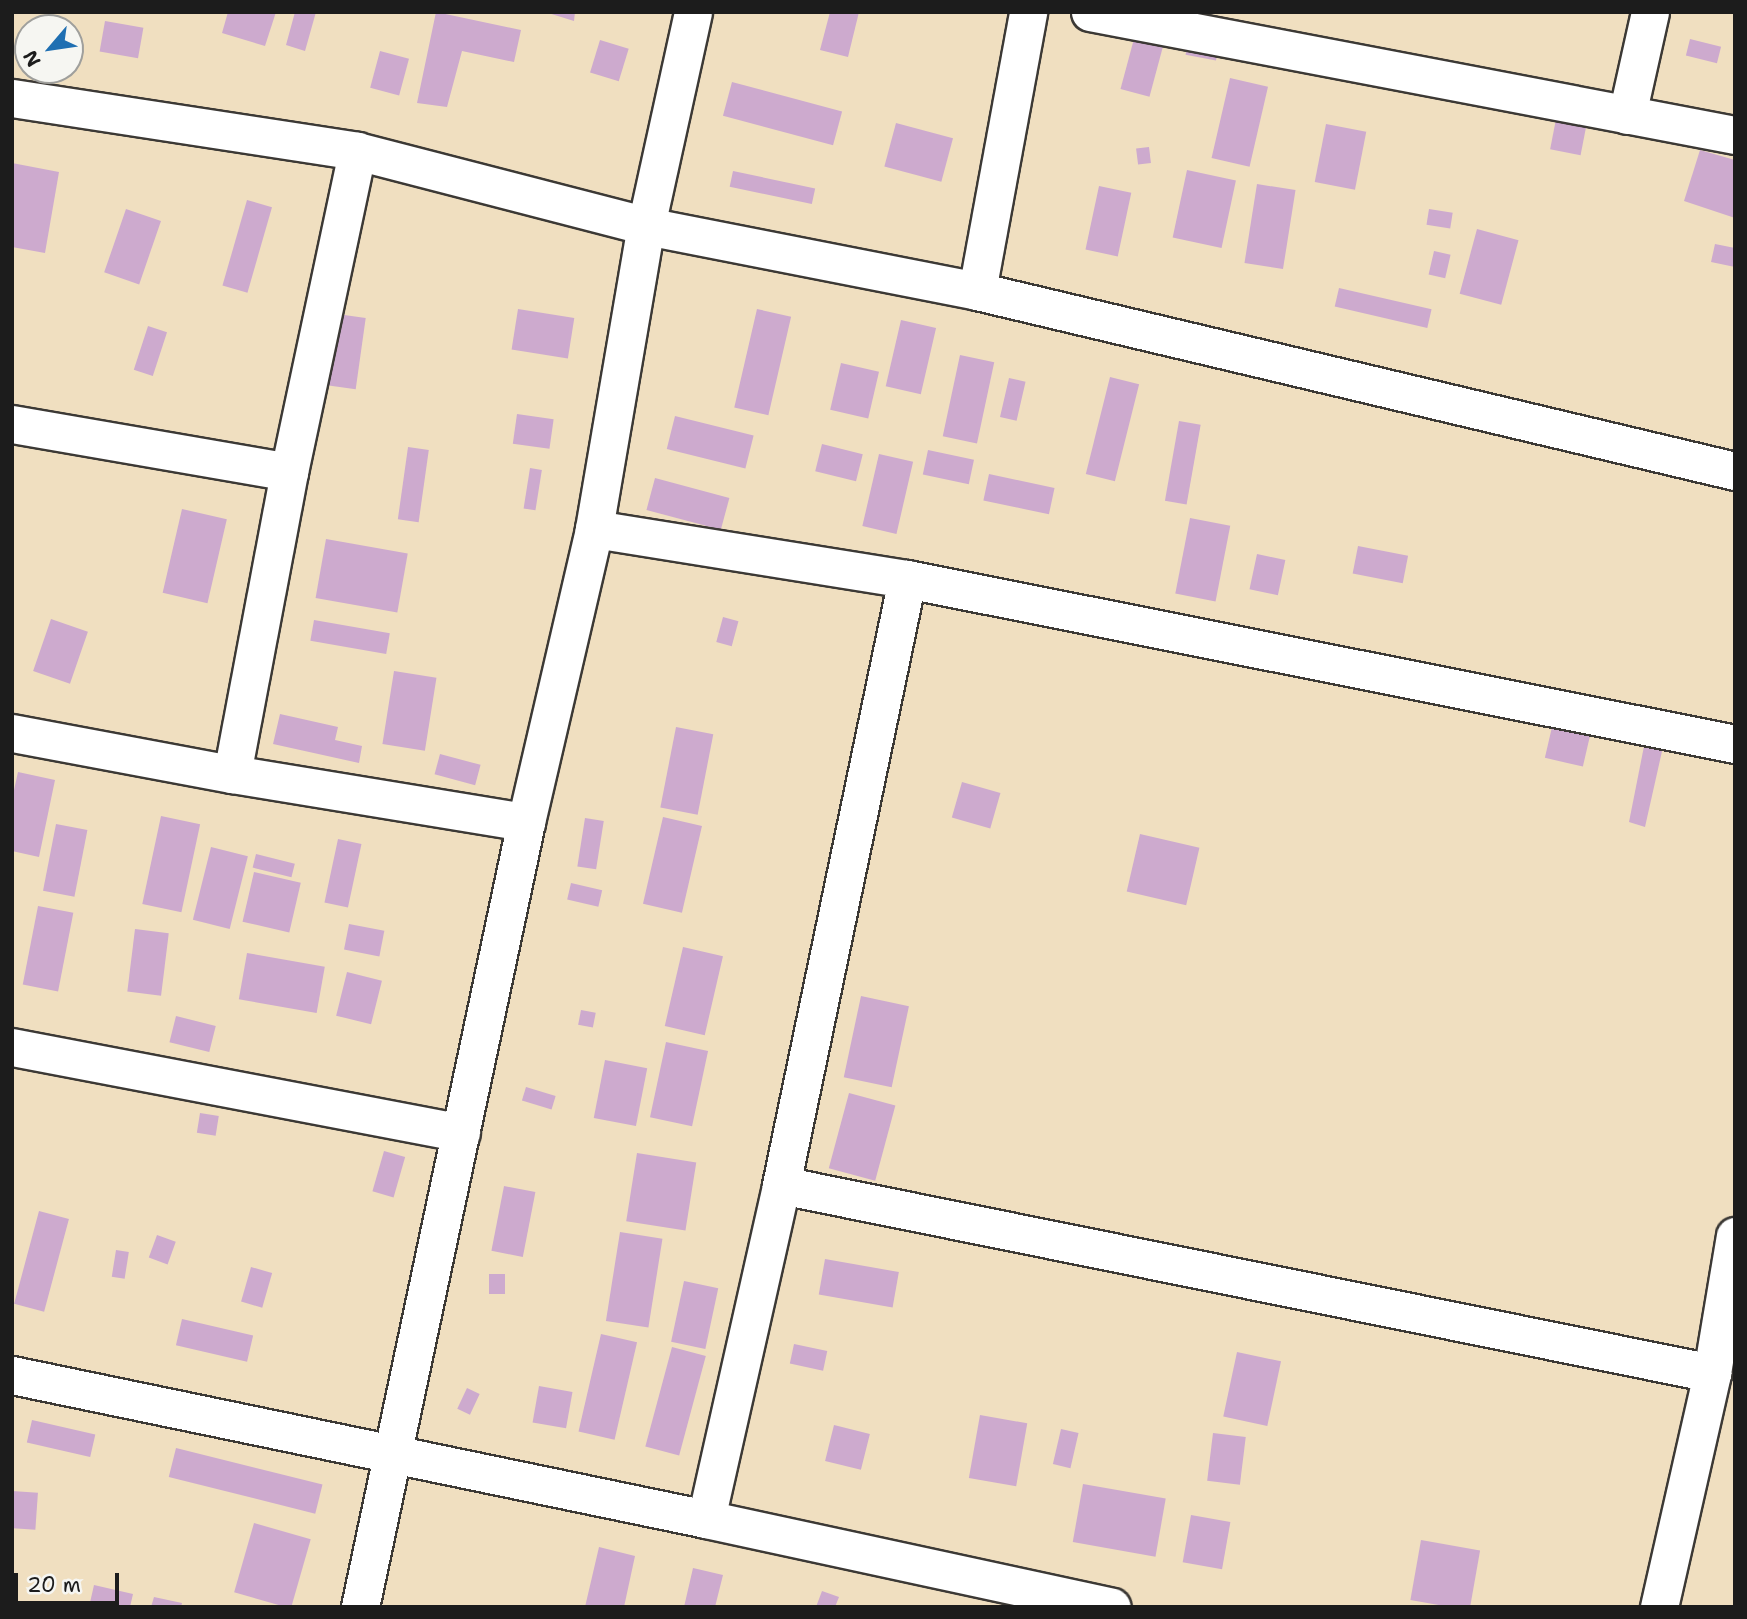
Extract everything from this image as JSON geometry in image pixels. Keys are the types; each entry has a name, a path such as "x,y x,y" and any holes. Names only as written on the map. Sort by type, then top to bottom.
{"street":[{"path":"360,1607 526,822 594,529 646,226 694,12"},
{"path":"977,291 1028,12"},
{"path":"1090,12 1735,135"},
{"path":"1627,115 1650,12"},
{"path":"12,98 357,150 646,226 977,291 1735,471"},
{"path":"232,774 289,472 357,150"},
{"path":"12,424 289,472"},
{"path":"594,529 907,579 1735,744"},
{"path":"706,1519 781,1185 907,579"},
{"path":"12,733 232,774 526,822"},
{"path":"12,1047 461,1133"},
{"path":"781,1185 1712,1373"},
{"path":"1659,1607 1712,1373 1735,1236"},
{"path":"12,1375 706,1519 1112,1607"}],"building":[{"path":"228,12 276,12 265,46 222,33"},
{"path":"295,12 316,12 305,51 286,45"},
{"path":"436,12 521,30 514,62 462,51 447,107 417,103"},
{"path":"545,12 575,12 574,21"},
{"path":"830,12 859,12 848,57 820,50"},
{"path":"105,21 143,28 138,58 100,52"},
{"path":"1135,35 1164,43 1149,97 1121,89"},
{"path":"1189,37 1219,43 1216,61 1186,55"},
{"path":"1690,39 1721,47 1717,63 1686,55"},
{"path":"600,40 629,49 619,81 590,73"},
{"path":"380,51 409,59 399,95 370,88"},
{"path":"1230,78 1268,87 1250,167 1212,158"},
{"path":"732,82 842,112 833,145 723,116"},
{"path":"1557,114 1587,120 1581,155 1550,149"},
{"path":"896,123 953,138 941,182 884,166"},
{"path":"1326,124 1366,132 1355,190 1315,182"},
{"path":"1149,147 1151,163 1138,164 1136,149"},
{"path":"1700,150 1735,160 1735,218 1684,201"},
{"path":"12,163 59,172 45,253 12,247"},
{"path":"1187,170 1236,180 1222,248 1173,237"},
{"path":"733,171 815,188 812,204 730,187"},
{"path":"1257,184 1296,190 1283,269 1244,263"},
{"path":"1099,186 1131,193 1118,256 1085,250"},
{"path":"247,200 272,207 247,293 222,286"},
{"path":"126,209 161,221 139,284 104,272"},
{"path":"1429,209 1453,213 1450,229 1426,225"},
{"path":"1477,229 1519,240 1501,305 1460,294"},
{"path":"1715,244 1735,248 1735,267 1711,262"},
{"path":"1434,251 1451,255 1445,278 1429,274"},
{"path":"1339,288 1432,309 1427,328 1335,307"},
{"path":"518,309 574,318 568,358 512,349"},
{"path":"757,309 791,317 768,415 734,407"},
{"path":"337,314 366,318 356,389 327,385"},
{"path":"901,320 936,328 921,394 886,386"},
{"path":"148,326 167,332 153,376 134,370"},
{"path":"960,355 994,362 977,443 943,436"},
{"path":"841,363 879,372 868,419 830,410"},
{"path":"1110,377 1139,384 1115,481 1086,474"},
{"path":"1009,378 1026,382 1017,421 1000,417"},
{"path":"517,414 554,419 549,449 513,444"},
{"path":"675,416 754,436 745,469 667,449"},
{"path":"1179,421 1201,425 1187,505 1165,501"},
{"path":"822,444 863,454 856,481 815,471"},
{"path":"408,447 429,450 419,522 398,519"},
{"path":"928,450 974,460 969,484 923,474"},
{"path":"879,454 913,462 896,534 862,526"},
{"path":"530,468 542,470 535,510 524,508"},
{"path":"989,474 1055,488 1049,514 983,500"},
{"path":"655,478 729,498 721,530 646,510"},
{"path":"182,509 227,519 207,603 163,593"},
{"path":"1190,518 1230,526 1216,601 1175,594"},
{"path":"326,539 408,553 397,613 316,598"},
{"path":"1358,546 1408,556 1403,583 1353,573"},
{"path":"1257,554 1285,560 1278,595 1250,589"},
{"path":"723,617 738,621 732,646 716,642"},
{"path":"51,619 88,632 70,684 33,671"},
{"path":"314,620 390,633 386,654 310,641"},
{"path":"394,671 436,678 425,751 382,744"},
{"path":"280,714 338,727 335,740 362,746 359,763 273,744"},
{"path":"1555,714 1593,723 1583,767 1545,758"},
{"path":"1648,726 1667,729 1645,827 1629,822"},
{"path":"676,727 713,734 698,815 660,807"},
{"path":"440,754 481,765 475,785 435,774"},
{"path":"18,772 55,780 39,857 12,851 12,799"},
{"path":"962,782 1000,793 990,829 952,818"},
{"path":"161,816 200,824 181,912 142,904"},
{"path":"663,817 702,826 682,913 643,904"},
{"path":"585,818 604,821 596,869 577,866"},
{"path":"56,824 87,830 74,897 43,891"},
{"path":"1140,834 1199,848 1186,905 1127,891"},
{"path":"338,839 361,844 348,908 324,903"},
{"path":"211,847 248,856 230,929 193,920"},
{"path":"256,854 295,864 291,877 253,868"},
{"path":"254,872 301,883 289,932 243,922"},
{"path":"571,883 602,890 598,907 567,900"},
{"path":"38,906 73,913 58,991 23,985"},
{"path":"349,924 384,931 379,956 344,950"},
{"path":"135,929 169,933 161,996 127,992"},
{"path":"683,947 723,956 705,1035 665,1026"},
{"path":"247,953 325,967 317,1013 239,999"},
{"path":"347,972 382,981 371,1024 336,1016"},
{"path":"861,996 909,1006 892,1087 844,1077"},
{"path":"581,1010 596,1013 593,1028 578,1025"},
{"path":"176,1016 216,1026 209,1052 169,1042"},
{"path":"666,1042 708,1051 692,1126 650,1117"},
{"path":"605,1060 647,1068 636,1126 594,1118"},
{"path":"526,1087 556,1096 552,1109 522,1100"},
{"path":"849,1093 895,1105 875,1181 829,1168"},
{"path":"200,1113 219,1116 216,1136 197,1133"},
{"path":"384,1151 405,1157 394,1197 372,1191"},
{"path":"637,1153 696,1162 685,1231 626,1221"},
{"path":"504,1186 535,1192 523,1257 491,1251"},
{"path":"39,1211 69,1219 44,1312 14,1304"},
{"path":"620,1232 662,1239 648,1328 606,1321"},
{"path":"157,1235 176,1242 168,1264 149,1258"},
{"path":"116,1250 129,1252 125,1279 112,1277"},
{"path":"825,1259 899,1272 893,1307 819,1294"},
{"path":"251,1267 272,1273 262,1308 241,1302"},
{"path":"489,1274 505,1274 505,1294 489,1294"},
{"path":"684,1281 718,1288 705,1349 671,1342"},
{"path":"182,1319 253,1335 247,1362 176,1345"},
{"path":"601,1334 637,1342 615,1440 579,1431"},
{"path":"794,1344 827,1351 823,1371 790,1364"},
{"path":"672,1347 706,1356 679,1456 645,1446"},
{"path":"1237,1352 1281,1361 1267,1426 1223,1417"},
{"path":"539,1386 572,1392 566,1428 533,1422"},
{"path":"467,1388 480,1394 470,1415 457,1409"},
{"path":"980,1415 1027,1423 1016,1486 969,1478"},
{"path":"32,1420 95,1435 90,1457 27,1442"},
{"path":"834,1425 870,1434 861,1470 825,1461"},
{"path":"1061,1429 1079,1433 1070,1468 1053,1464"},
{"path":"1213,1433 1246,1437 1240,1485 1207,1481"},
{"path":"176,1448 323,1485 315,1514 169,1477"},
{"path":"1083,1484 1166,1499 1155,1557 1073,1542"},
{"path":"12,1491 38,1493 35,1530 12,1528"},
{"path":"1191,1515 1230,1522 1222,1569 1183,1562"},
{"path":"254,1523 311,1539 291,1607 234,1592"},
{"path":"1421,1540 1480,1550 1470,1607 1450,1607 1410,1600"},
{"path":"599,1547 635,1556 624,1607 585,1607"},
{"path":"693,1568 723,1575 715,1607 684,1607"},
{"path":"94,1585 133,1594 130,1607 89,1607"},
{"path":"822,1591 839,1597 835,1607 816,1607"},
{"path":"154,1597 182,1603 181,1607 151,1607"}]}
